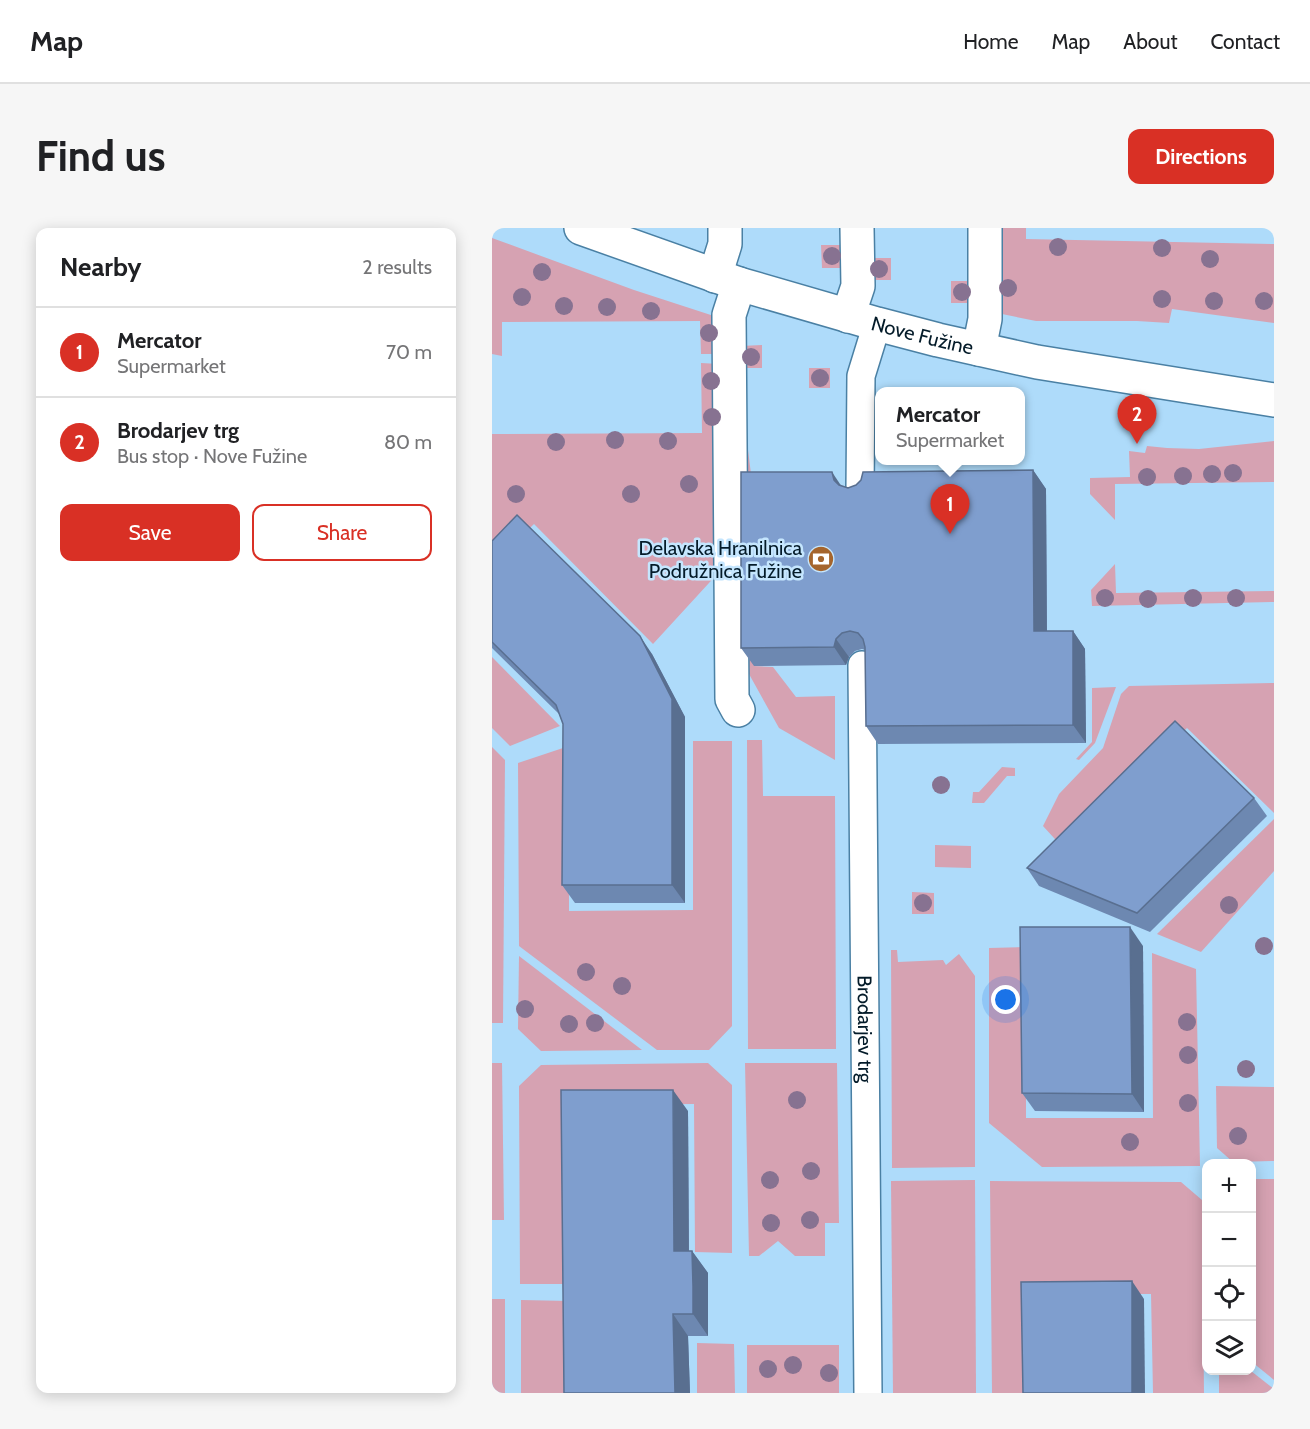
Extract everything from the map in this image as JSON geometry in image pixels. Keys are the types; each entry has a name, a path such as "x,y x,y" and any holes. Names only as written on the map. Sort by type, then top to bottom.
{"street":[{"name":"Nove Fužine","path":"581,228 727,280 862,320 1037,362 1274,400"},
{"path":"725,228 729,315 732,699 738,710"},
{"path":"857,228 858,286 862,320"},
{"path":"979,349 985,319 985,228"}],"lane":[{"path":"860,490 862,320"},
{"name":"Brodarjev trg","path":"862,665 868,1393"}],"shaded area":[{"path":"996,228 1026,228 1026,239 1274,244 1274,323 1172,309 1169,323 1036,321 997,313"},
{"path":"492,238 634,290 717,317 719,354 701,354 700,321 502,322 502,356 492,354"},
{"path":"821,245 844,245 844,268 822,268"},
{"path":"869,258 891,258 891,280 869,280"},
{"path":"951,281 974,281 974,303 951,303"},
{"path":"762,345 762,368 741,368 741,346"},
{"path":"701,363 719,364 720,571 653,644 534,524 492,565 492,434 702,433"},
{"path":"809,368 830,368 830,388 809,388"},
{"path":"742,402 753,490 754,666 773,667 796,697 835,696 835,760 779,728 744,665"},
{"path":"1274,441 1274,482 1115,484 1115,520 1090,494 1090,478 1130,477 1129,451 1145,453 1147,446 1199,449"},
{"path":"1115,564 1116,593 1274,591 1274,602 1092,606 1091,590"},
{"path":"492,657 560,726 510,746 492,728"},
{"path":"1274,683 1274,813 1187,728 1065,850 1043,826 1059,794 1103,748 1121,694 1129,686"},
{"path":"1116,687 1095,743 1079,760 1076,759 1092,742 1092,688"},
{"path":"747,740 762,740 763,796 835,796 836,1049 748,1049"},
{"path":"693,741 732,741 732,1026 709,1050 657,1050 519,946 518,763 569,746 569,911 693,910"},
{"path":"492,747 505,760 503,1023 492,1023"},
{"path":"1002,767 1015,768 1015,776 1007,776 984,803 972,803 973,792 979,792"},
{"path":"1274,819 1274,871 1201,952 1157,934"},
{"path":"935,845 971,846 971,868 935,867"},
{"path":"912,892 934,893 934,914 912,914"},
{"path":"1026,947 1026,1118 1153,1118 1152,953 1196,969 1200,1166 1042,1167 989,1123 989,948"},
{"path":"891,950 897,950 898,962 943,960 946,965 959,954 975,976 975,1167 892,1168"},
{"path":"519,956 642,1050 541,1051 518,1029"},
{"path":"492,1063 502,1063 504,1220 492,1220"},
{"path":"708,1063 732,1085 732,1253 695,1252 694,1104 572,1105 572,1284 520,1284 519,1086 541,1065"},
{"path":"745,1063 837,1063 839,1223 825,1223 825,1256 795,1256 778,1241 759,1256 749,1256"},
{"path":"1216,1086 1274,1087 1274,1161 1230,1159 1217,1148"},
{"path":"1256,1179 1274,1179 1274,1380 1256,1365"},
{"path":"975,1180 976,1393 893,1393 891,1181"},
{"path":"990,1181 1181,1182 1202,1200 1202,1375 1204,1375 1204,1393 1153,1393 1151,1294 1029,1294 1029,1393 992,1393"},
{"path":"492,1299 505,1299 505,1393 492,1393"},
{"path":"521,1300 569,1301 570,1393 521,1393"},
{"path":"697,1343 734,1344 735,1393 697,1393"},
{"path":"747,1345 839,1345 839,1393 747,1393"},
{"path":"1219,1375 1256,1375 1274,1389 1274,1393 1219,1393"}],"building":[{"path":"1033,470 1034,631 1073,631 1073,725 866,726 865,647 858,633 850,631 842,633 836,639 834,647 741,648 741,472 832,472 834,480 839,485 848,488 861,480 863,472"},
{"path":"517,515 640,636 672,699 672,885 562,885 563,724 556,705 492,642 492,541"},
{"path":"1175,721 1254,798 1137,913 1027,868"},
{"path":"1020,927 1130,927 1132,1094 1022,1093"},
{"path":"561,1090 673,1090 674,1251 692,1251 693,1286 693,1314 673,1314 675,1393 564,1393"},
{"path":"1132,1281 1132,1393 1023,1393 1021,1282"}],"place":[{"name":"Brodarjev trg","path":"1137,444"},
{"name":"Mercator","path":"950,534"},
{"name":"Delavska Hranilnica Podružnica Fužine","path":"821,559"}]}
